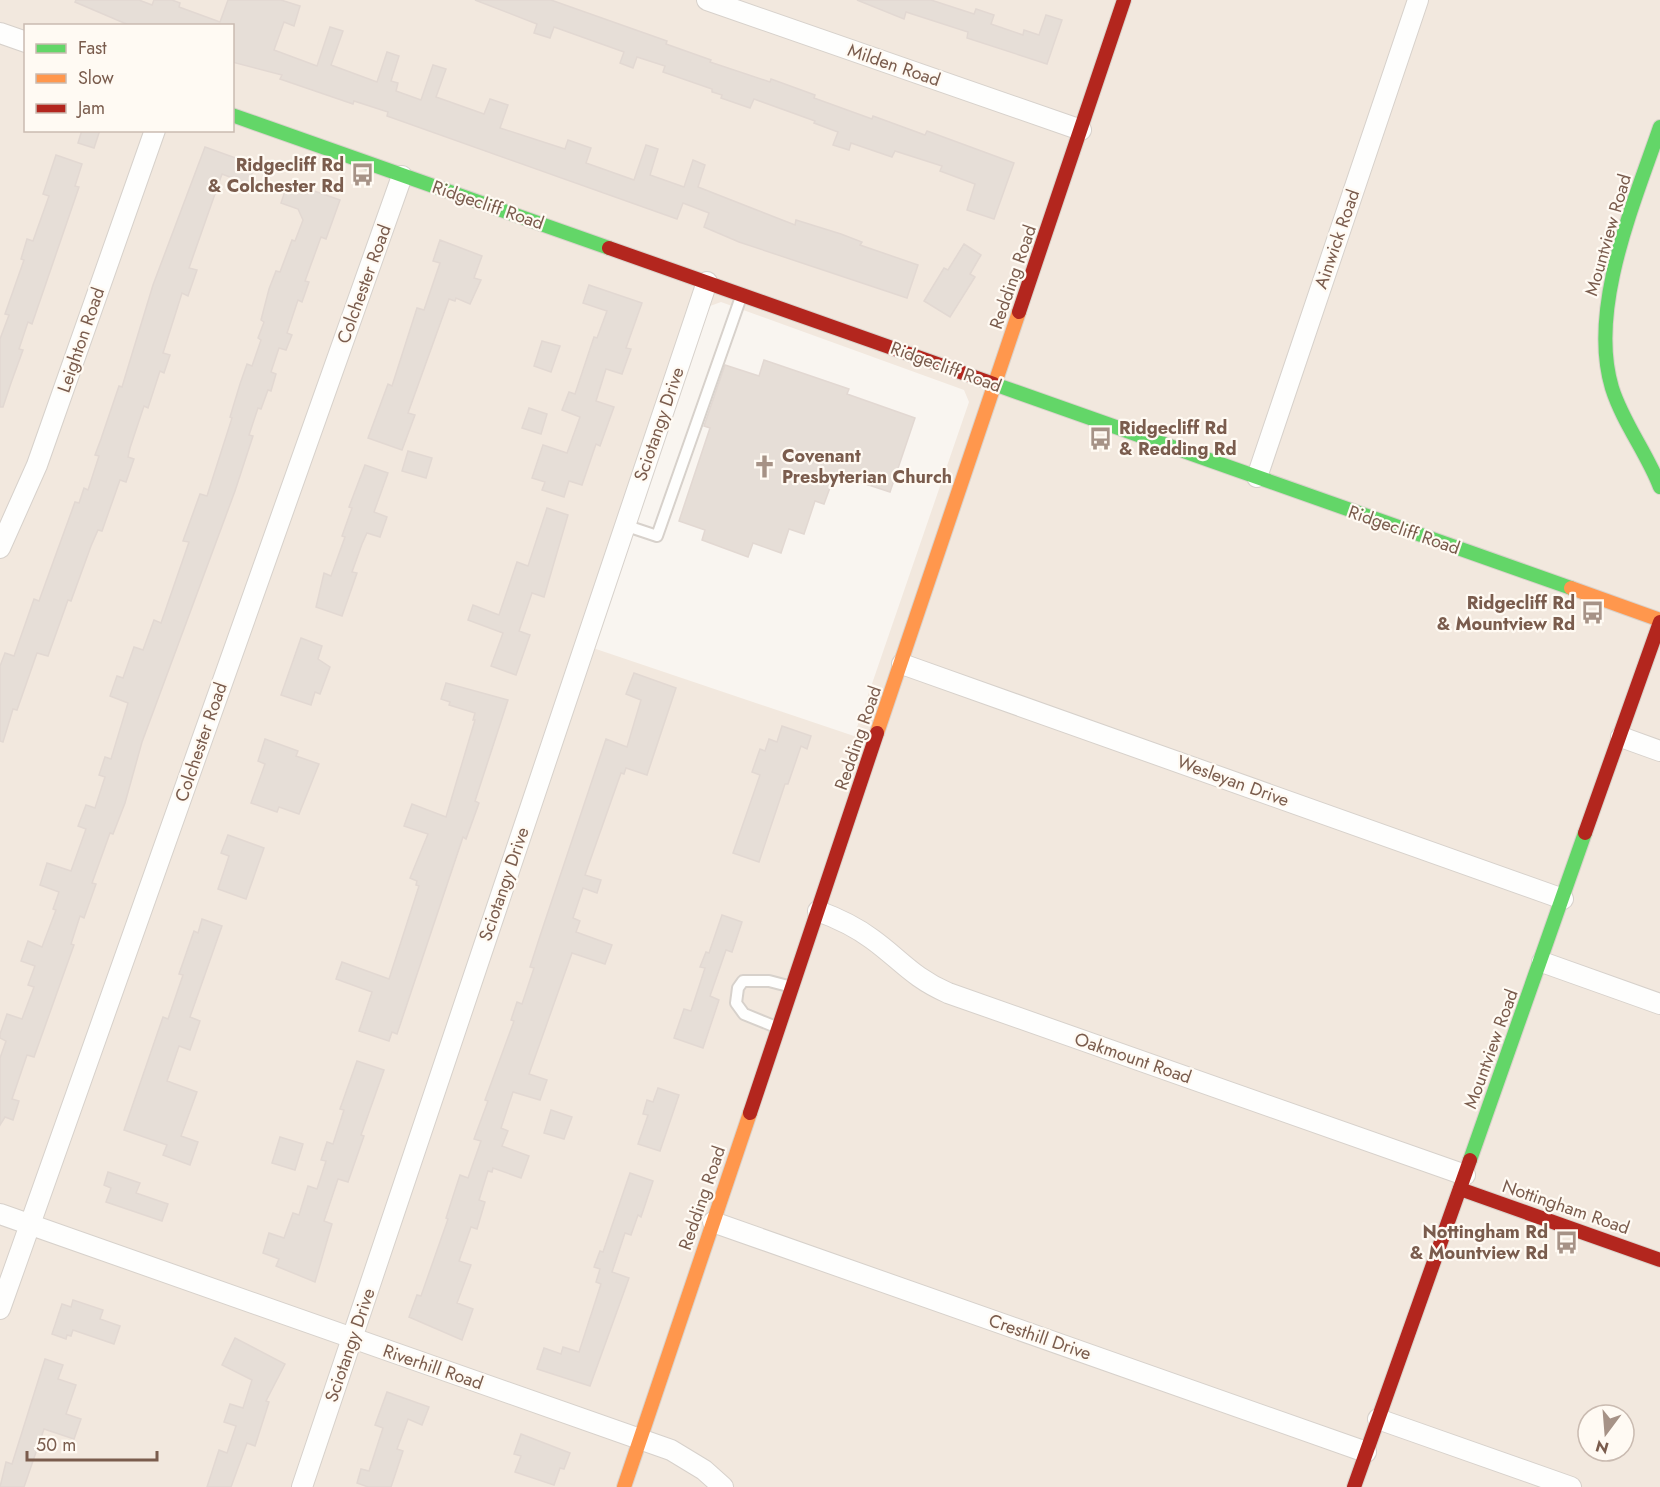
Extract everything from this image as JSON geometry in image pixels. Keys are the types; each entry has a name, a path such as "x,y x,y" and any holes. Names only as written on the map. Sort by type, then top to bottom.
{"street":[{"name":"Milden Road","path":"707,0 1081,130"},
{"name":"Redding Road","path":"624,1487 1124,0"},
{"name":"Ainwick Road","path":"1257,477 1418,0"},
{"path":"0,33 24,41"},
{"name":"Ridgecliff Road","path":"234,116 1660,621"},
{"name":"Mountview Road","path":"1660,127 1608,290 1604,339 1606,364 1613,391 1629,427 1648,456 1660,487"},
{"name":"Leighton Road","path":"0,548 37,465 154,132"},
{"name":"Colchester Road","path":"0,1309 402,176"},
{"name":"Sciotangy Drive","path":"302,1487 707,282"},
{"name":"Mountview Road","path":"1354,1487 1542,962 1660,621"},
{"name":"Wesleyan Drive","path":"902,664 1563,899"},
{"path":"1621,737 1660,751"},
{"name":"Oakmount Road","path":"818,911 873,939 910,972 948,993 1462,1182"},
{"path":"1542,962 1660,1004"},
{"name":"Nottingham Road","path":"1462,1182 1660,1260"},
{"name":"Riverhill Road","path":"0,1214 671,1450 688,1459 723,1487"},
{"name":"Cresthill Drive","path":"713,1222 1366,1452"},
{"path":"1378,1419 1571,1487"}],"lane":[{"path":"624,525 657,536 741,294"},
{"path":"779,1028 744,1014 736,1003 738,988 743,981 752,980 792,987"}],"shaded area":[{"path":"0,0 1660,0 1660,1487 0,1487","holes":["721,302 964,390 969,402 854,736 593,648 710,306"]}],"building":[{"path":"76,0 139,0 152,5 154,0 172,0 180,3 179,7 220,22 228,0 281,0 300,6 294,26 284,22 274,50 317,66 330,27 343,31 331,65 377,82 387,52 399,56 391,81 398,83 396,91 421,100 433,65 446,69 436,97 484,114 490,99 508,105 500,128 565,149 568,140 591,148 586,163 634,180 646,145 658,149 650,175 684,187 693,160 705,165 698,187 795,225 796,220 841,234 862,242 860,245 918,265 907,298 739,242 704,227 709,213 683,203 677,219 387,116 388,112 354,101 353,104 280,79 282,75 234,63 234,24 126,24 75,2"},
{"path":"475,0 551,0 667,41 666,44 711,60 710,62 770,82 771,79 815,95 814,98 872,119 873,116 925,135 927,131 1014,163 994,219 967,210 975,184 940,171 942,166 895,151 892,157 851,143 849,150 833,145 838,132 814,123 815,121 754,99 750,108 721,98 722,95 712,92 712,89 663,72 665,66 637,57 633,68 620,63 624,52 554,27 550,38 534,33 537,24"},
{"path":"857,0 931,0 974,14 976,9 994,15 991,24 1023,35 1024,30 1039,35 1046,15 1062,20 1047,64 967,38 968,32 906,12 904,19"},
{"path":"81,132 99,132 94,148 78,143"},
{"path":"205,147 255,165 248,184 222,174 189,268 197,270 188,296 182,293 163,353 170,355 164,373 160,371 148,408 144,406 130,448 128,457 134,459 126,482 120,480 102,531 98,530 71,601 68,600 48,656 37,653 17,710 13,709 3,742 0,741 0,666 5,653 14,656 34,599 39,601 75,502 79,503 84,488 88,490 99,456 95,455 119,386 122,387 153,285"},
{"path":"56,155 82,164 75,186 79,187 32,324 28,322 19,349 23,350 3,407 0,407 0,339 9,315 5,314 24,260 21,259 27,239 33,241 49,196 43,194"},
{"path":"288,182 340,200 326,239 321,237 305,281 309,282 302,302 298,300 287,333 292,335 286,350 279,348 271,372 276,374 271,391 268,390 261,409 258,408 249,435 253,436 235,491 142,742 125,803 113,834 110,833 92,883 96,884 84,918 80,916 71,944 74,945 34,1057 27,1055 12,1099 19,1101 13,1120 5,1117 0,1125 0,1058 6,1041 0,1038 0,1034 7,1014 22,1019 34,987 28,985 35,966 21,961 28,941 42,947 56,910 53,909 59,892 40,885 47,863 71,871 86,829 78,826 86,805 95,808 105,777 99,775 105,757 111,759 128,703 110,696 117,676 123,678 134,647 143,650 154,620 161,623 189,542 183,541 200,494 207,496 232,418 230,417 240,384 247,364 252,366 261,340 258,338 264,322 261,320 269,289 276,271 280,272 292,240 295,241 303,220 298,209 281,203"},
{"path":"440,240 482,256 474,278 481,280 470,304 456,298 455,301 449,299 408,413 415,415 402,450 368,438 388,384 392,386 417,308 424,310 440,263 433,261"},
{"path":"964,244 981,255 970,274 975,277 950,317 924,301 944,268 948,270"},
{"path":"589,285 642,303 626,348 631,349 622,374 606,369 596,401 614,407 600,446 596,444 582,485 569,481 564,497 542,490 545,482 532,478 543,445 567,453 580,417 562,410 569,392 575,394 594,337 597,338 607,311 583,303"},
{"path":"542,341 560,346 551,372 534,366"},
{"name":"Covenant Presbyterian Church","path":"764,360 849,389 847,394 915,418 890,492 835,474 824,504 815,501 804,534 789,529 781,553 753,543 748,557 702,540 705,530 679,521 710,428 704,426 725,365 759,376"},
{"path":"529,408 547,414 541,434 522,428"},
{"path":"408,451 432,458 426,478 402,471"},
{"path":"365,465 388,473 374,512 387,517 380,537 367,533 362,544 352,572 357,573 342,616 316,607 324,573 331,576 345,537 342,536 352,508 349,507"},
{"path":"547,508 568,515 544,597 532,593 519,631 530,635 516,675 491,666 503,633 468,620 473,605 499,615 517,562 528,566"},
{"path":"301,638 322,646 318,659 330,667 320,694 315,692 311,705 281,695"},
{"path":"634,673 676,688 647,775 626,768 624,774 621,773 585,875 601,880 597,893 583,888 573,918 580,921 576,932 612,945 605,964 572,953 529,1074 547,1080 540,1100 513,1092 501,1128 508,1131 502,1146 529,1156 521,1178 493,1168 492,1172 488,1171 479,1200 485,1202 477,1229 471,1227 459,1261 471,1265 457,1303 473,1309 462,1340 409,1317 417,1295 421,1296 448,1219 446,1218 460,1175 468,1178 481,1141 474,1139 488,1101 485,1100 514,1021 511,1020 517,1002 522,1004 534,968 530,967 606,739 627,747 641,700 626,694"},
{"path":"446,683 508,700 475,801 479,803 466,839 463,837 397,1034 392,1032 389,1041 359,1031 372,992 336,979 342,962 389,979 419,886 416,885 417,881 410,878 428,834 404,826 412,804 446,817 475,720 473,720 475,713 449,705 450,702 441,699"},
{"path":"782,726 811,736 807,749 801,746 788,784 785,784 759,862 733,853 760,775 752,772 760,749 765,751 769,739 777,742"},
{"path":"265,739 298,751 296,756 319,764 299,814 279,807 277,812 251,803 265,764 258,761"},
{"path":"228,835 264,848 246,899 218,889 229,856 221,853"},
{"path":"722,915 742,922 732,952 726,950 710,996 719,1000 703,1048 674,1038 684,1009 691,1011 705,968 700,967 706,952 709,953"},
{"path":"202,919 222,926 190,1017 200,1021 190,1050 179,1046 167,1081 197,1092 181,1136 198,1142 190,1165 163,1155 167,1145 124,1130 163,1017 168,1019 183,975 179,974 194,931 198,933"},
{"path":"357,1061 384,1070 361,1135 364,1136 348,1182 338,1179 324,1221 332,1224 315,1282 276,1266 279,1259 263,1253 269,1233 284,1238 293,1213 299,1215 308,1186 317,1189 326,1161 321,1160 327,1142 333,1144 344,1110 340,1109"},
{"path":"658,1088 679,1095 660,1151 638,1144 648,1115 643,1114 647,1100 653,1102"},
{"path":"551,1110 572,1117 564,1139 544,1133"},
{"path":"280,1137 303,1144 295,1170 272,1163"},
{"path":"108,1172 140,1183 136,1193 168,1204 162,1221 106,1202 111,1188 104,1185"},
{"path":"630,1173 653,1181 641,1217 638,1215 631,1235 625,1233 612,1272 629,1278 590,1386 537,1369 544,1348 561,1354 563,1347 579,1352 601,1284 596,1282 600,1269 594,1267 600,1251 603,1252"},
{"path":"73,1300 103,1310 100,1319 120,1326 114,1344 73,1330 71,1336 67,1335 66,1339 52,1334 62,1304 71,1307"},
{"path":"235,1338 285,1364 266,1401 269,1402 255,1446 247,1443 231,1487 207,1487 219,1450 227,1453 236,1426 224,1422 230,1404 243,1408 252,1380 222,1365"},
{"path":"45,1359 63,1365 58,1379 76,1385 66,1414 81,1419 74,1439 44,1429 24,1487 0,1487 6,1462 12,1464"},
{"path":"387,1392 429,1407 422,1425 408,1419 397,1449 403,1451 391,1487 368,1487 357,1483 361,1469 369,1471 383,1428 375,1425"},
{"path":"521,1434 570,1453 564,1469 560,1468 554,1485 515,1472 521,1456 514,1454"}],"traffic: fast":[{"path":"234,116 609,248"},
{"path":"1660,127 1617,256 1606,325 1606,357 1612,388 1622,413 1660,487"},
{"path":"994,384 1571,588"},
{"path":"1470,1160 1585,833"}],"traffic: slow":[{"path":"877,733 1019,312"},
{"path":"1571,588 1660,620"},
{"path":"624,1487 750,1113"}],"traffic: jam":[{"path":"1019,312 1124,0"},
{"path":"609,248 994,384"},
{"path":"1585,833 1660,622"},
{"path":"750,1113 877,733"},
{"path":"1354,1487 1470,1160"},
{"path":"1460,1189 1660,1260"}],"place":[{"name":"Ridgecliff Rd & Colchester Rd","path":"362,175"},
{"name":"Ridgecliff Rd & Redding Rd","path":"1101,438"},
{"name":"Covenant Presbyterian Church","path":"764,466"},
{"name":"Ridgecliff Rd & Mountview Rd","path":"1593,613"},
{"name":"Nottingham Rd & Mountview Rd","path":"1566,1242"}]}
